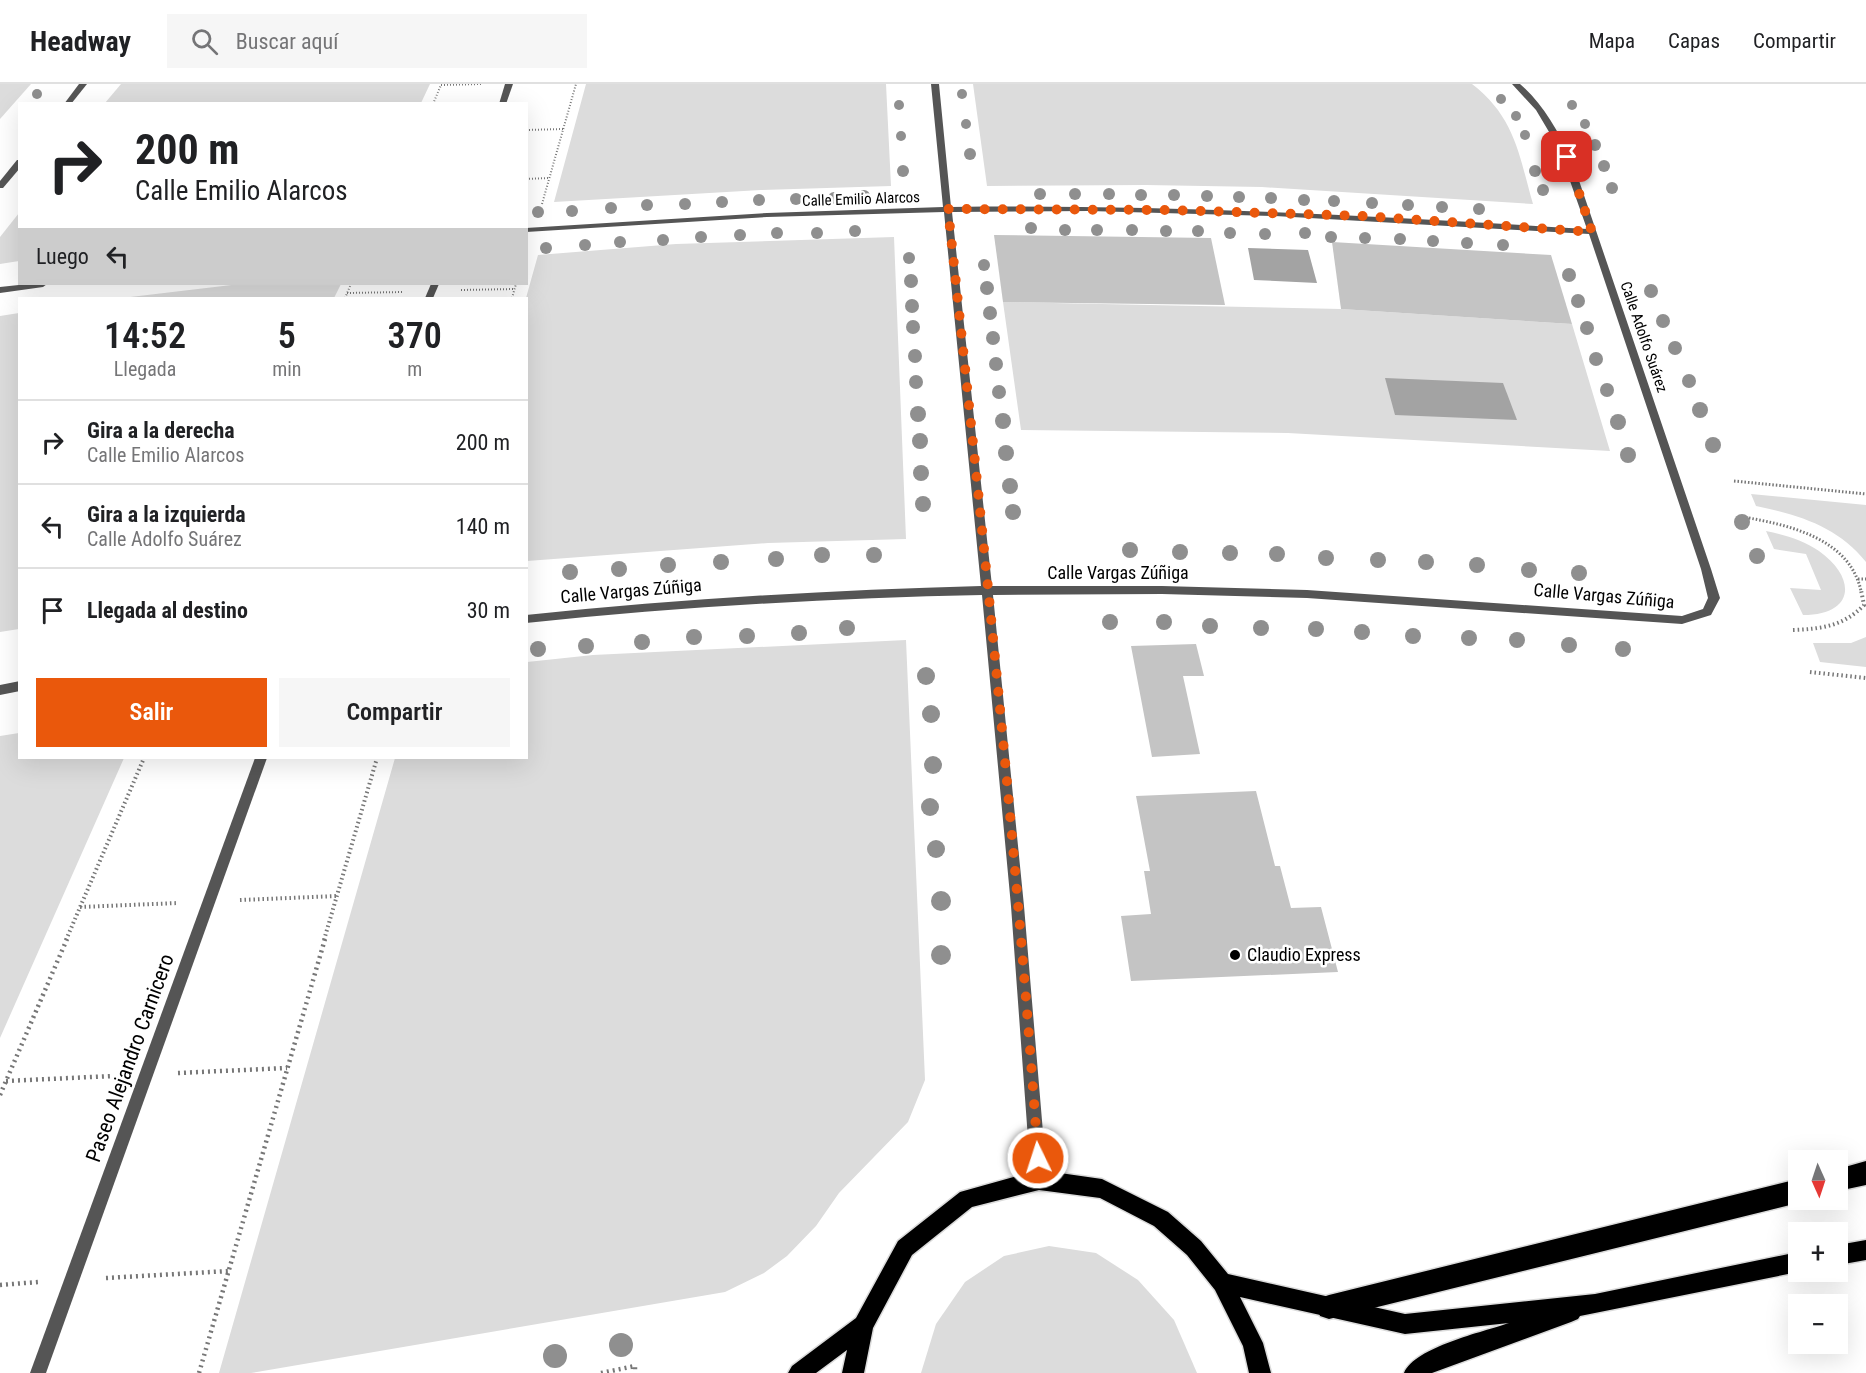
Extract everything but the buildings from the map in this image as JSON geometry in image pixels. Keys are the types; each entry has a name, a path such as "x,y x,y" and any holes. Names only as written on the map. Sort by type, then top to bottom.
{"highway":[{"path":"1848,1178 1866,1173"},
{"path":"1329,1308 1788,1193"}],"main road":[{"path":"853,1373 863,1325 905,1248 967,1199 1040,1180 1102,1189 1161,1219 1194,1248 1222,1283 1253,1343 1260,1373"},
{"path":"1848,1253 1866,1250"},
{"path":"1222,1283 1405,1324 1595,1304 1788,1264"},
{"path":"1415,1373 1431,1361 1595,1304"},
{"path":"799,1373 863,1325"}],"street":[{"path":"69,102 83,84"},
{"path":"503,102 509,84"},
{"path":"935,84 1026,982 1040,1180"},
{"name":"Calle Adolfo Suárez","path":"1516,84 1535,101 1550,122 1567,157 1706,569 1714,598 1707,612"},
{"path":"0,186 18,164"},
{"name":"Calle Emilio Alarcos","path":"528,230 661,220 948,209 1167,210 1352,216 1592,232"},
{"path":"0,290 36,285"},
{"name":"Calle Vargas Zúñiga","path":"528,619 608,609 815,596 988,591 1254,592 1505,605 1682,620 1707,612"},
{"path":"0,690 18,686"},
{"name":"Paseo Alejandro Carnicero","path":"38,1373 261,759"}],"path":[{"path":"434,102 441,85 483,84"},
{"path":"540,209 576,84"},
{"path":"528,130 563,129"},
{"path":"528,179 549,178"},
{"path":"1734,481 1866,494"},
{"path":"1749,518 1806,531 1824,541 1858,579 1864,605 1853,618 1824,629 1793,630"},
{"path":"1858,579 1866,579"},
{"path":"1810,672 1866,678"},
{"path":"0,1095 144,759"},
{"path":"199,1373 377,759"},
{"path":"0,1285 229,1271"},
{"path":"600,1373 635,1366 635,1373"}],"shaded area":[{"path":"0,84 31,84 0,119"},
{"path":"121,84 430,84 421,102 106,102"},
{"path":"586,84 886,84 891,186 761,190 554,202"},
{"path":"973,84 1472,84 1498,110 1507,124 1519,153 1533,204 1262,187 987,186"},
{"path":"18,214 18,261 0,264 0,237"},
{"path":"894,237 906,539 768,543 528,561 526,297 538,255 676,244"},
{"path":"1248,248 1308,250 1317,283 1254,280"},
{"path":"232,285 340,285 334,297 130,297"},
{"path":"1003,302 1341,309 1572,324 1610,451 1288,433 1021,430"},
{"path":"18,313 18,629 0,632 0,316"},
{"path":"1385,378 1503,383 1517,420 1395,415"},
{"path":"1751,494 1866,505 1866,562 1855,550 1830,531 1803,518 1756,506"},
{"path":"1766,531 1807,544 1831,562 1840,572 1844,583 1845,593 1841,602 1833,609 1803,615 1790,588 1821,590 1806,554 1774,549"},
{"path":"1866,637 1866,667 1820,662 1813,643 1851,643"},
{"path":"906,640 925,1080 908,1122 839,1193 816,1226 787,1256 764,1273 725,1292 251,1373 219,1373 395,759 528,759 528,662 593,655"},
{"path":"18,733 18,759 124,759 0,1038 0,736"},
{"path":"1049,1246 1096,1253 1138,1280 1174,1320 1197,1373 921,1373 936,1324 965,1282 1004,1256"}],"place":[{"name":"Claudio Express","path":"1235,955"}],"route":[{"path":"1038,1158 1026,982 948,209 1167,210 1364,216 1592,232 1567,157"}]}
